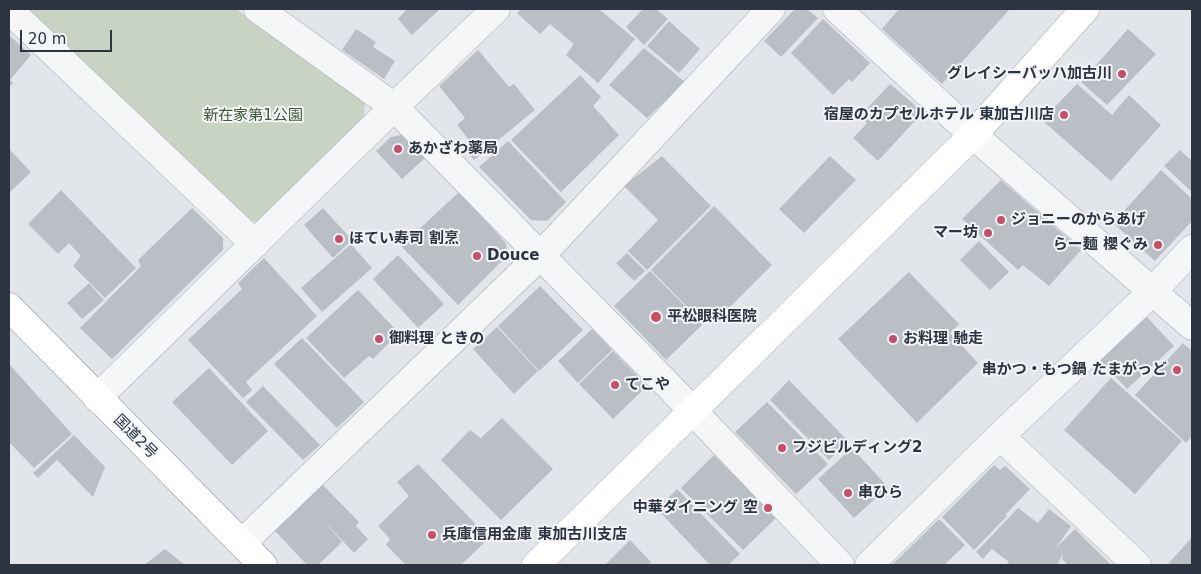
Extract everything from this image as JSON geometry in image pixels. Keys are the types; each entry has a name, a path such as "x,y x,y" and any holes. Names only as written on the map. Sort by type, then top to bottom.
{"main road":[{"path":"536,565 972,135 1085,9"},
{"name":"国道2号","path":"9,307 263,565"}],"street":[{"path":"258,9 393,106 694,411 840,565"},
{"path":"97,398 393,106 496,9"},
{"path":"242,542 541,255 771,9"},
{"path":"837,9 972,135 1192,326"},
{"path":"9,10 255,244"},
{"path":"869,565 1000,436 1153,291 1192,249"},
{"path":"1000,436 1137,565"}],"green space":[{"name":"新在家第1公園","path":"29,9 236,9 365,99 364,117 266,222 250,221"}],"building":[{"path":"407,9 440,9 412,35 398,19"},
{"path":"521,9 599,9 635,39 598,83 566,55 574,44 550,24 540,34 517,13"},
{"path":"643,9 656,9 668,19 644,45 626,27"},
{"path":"795,9 807,9 818,18 781,57 764,41"},
{"path":"899,9 1010,9 942,84 882,29"},
{"path":"823,19 870,63 852,82 849,79 833,95 791,53"},
{"path":"669,21 700,49 679,73 647,46"},
{"path":"356,29 376,42 373,47 395,61 384,79 342,50"},
{"path":"1128,29 1156,54 1107,105 1081,82"},
{"path":"9,35 31,55 10,80 13,83 9,87"},
{"path":"644,48 685,82 647,118 609,85"},
{"path":"478,50 509,87 514,84 535,110 474,160 463,147 470,141 457,125 465,118 439,86"},
{"path":"580,75 601,97 593,106 619,135 561,192 511,140"},
{"path":"890,84 923,112 878,161 853,138 867,123 860,116"},
{"path":"1077,84 1112,115 1129,95 1161,125 1111,181 1042,120"},
{"path":"406,134 427,156 402,179 376,151 391,137"},
{"path":"508,141 566,202 547,221 531,220 479,167"},
{"path":"9,149 31,172 9,193"},
{"path":"1180,150 1192,161 1192,192 1164,166"},
{"path":"662,156 711,206 647,270 628,251 658,220 624,186"},
{"path":"830,156 856,180 804,233 779,209"},
{"path":"1161,170 1192,199 1192,221 1155,261 1113,223"},
{"path":"1001,180 1081,250 1049,286 1023,265 1018,270 962,219"},
{"path":"61,190 136,268 105,298 73,266 81,256 69,243 58,254 28,224"},
{"path":"459,192 506,243 507,256 458,305 401,246"},
{"path":"714,206 772,265 725,312 719,308 703,323 651,270"},
{"path":"192,208 223,238 223,250 112,359 80,328 141,266 138,260"},
{"path":"323,208 352,240 333,258 304,225"},
{"path":"979,241 1009,272 990,290 960,260"},
{"path":"351,244 372,268 322,312 301,288"},
{"path":"627,253 645,271 634,281 616,263"},
{"path":"398,255 444,304 418,328 373,279"},
{"path":"264,258 317,316 246,382 252,390 243,398 188,340 242,289 238,283"},
{"path":"650,271 703,324 666,360 614,306"},
{"path":"909,272 959,324 950,333 978,363 917,423 838,339"},
{"path":"89,283 104,300 82,319 67,303"},
{"path":"540,286 583,330 539,371 498,326"},
{"path":"358,290 399,333 373,359 369,356 344,378 306,338"},
{"path":"1147,317 1174,346 1127,389 1100,360"},
{"path":"497,327 538,371 514,394 473,349"},
{"path":"592,329 612,350 578,383 558,361"},
{"path":"302,338 364,402 337,428 274,364"},
{"path":"1183,343 1192,351 1192,436 1186,443 1135,395"},
{"path":"613,351 647,386 613,419 579,384"},
{"path":"10,365 72,434 34,468 9,442"},
{"path":"209,368 268,431 232,465 172,402"},
{"path":"1111,378 1182,441 1135,494 1064,430"},
{"path":"789,380 848,441 829,460 770,400"},
{"path":"263,386 320,445 303,460 246,402"},
{"name":"フジビルディング2","path":"767,402 828,464 796,494 735,432"},
{"path":"502,418 553,469 501,520 441,460 470,430 481,438"},
{"path":"74,435 105,467 93,497 57,460 38,478 33,473"},
{"path":"852,448 888,487 854,518 818,479"},
{"path":"714,455 776,518 743,550 681,488"},
{"path":"418,464 489,538 461,565 406,565 386,545 390,539 378,526 409,496 397,482"},
{"path":"994,465 1000,470 1005,466 1030,489 974,550 942,517"},
{"path":"322,484 359,522 356,526 368,539 354,553 322,519 342,542 318,565 307,565 274,530"},
{"path":"677,489 740,554 728,565 710,565 657,509"},
{"path":"1018,508 1038,523 1049,509 1071,526 1056,548 1075,529 1111,565 1068,565 1062,559 1063,554 1058,563 1061,565 1007,565 1009,562 992,549 983,559 976,552"},
{"path":"939,519 965,545 944,565 892,565"},
{"path":"1192,537 1192,565 1171,565 1169,563"},
{"path":"630,540 651,562 649,565 605,565"},
{"path":"165,549 185,565 144,565"}],"place":[{"name":"グレイシーバッハ加古川","path":"1122,74"},
{"name":"宿屋のカプセルホテル 東加古川店","path":"1064,115"},
{"name":"あかざわ薬局","path":"398,149"},
{"name":"ジョニーのからあげ","path":"1001,220"},
{"name":"マー坊","path":"988,233"},
{"name":"ほてい寿司 割烹","path":"339,239"},
{"name":"らー麺 櫻ぐみ","path":"1158,245"},
{"name":"Douce","path":"477,256"},
{"name":"平松眼科医院","path":"656,317"},
{"name":"御料理 ときの","path":"379,339"},
{"name":"お料理 馳走","path":"893,339"},
{"name":"串かつ・もつ鍋 たまがっど","path":"1177,370"},
{"name":"てこや","path":"615,385"},
{"name":"フジビルディング2","path":"782,448"},
{"name":"串ひら","path":"848,493"},
{"name":"中華ダイニング 空","path":"768,508"},
{"name":"兵庫信用金庫 東加古川支店","path":"432,535"}]}
